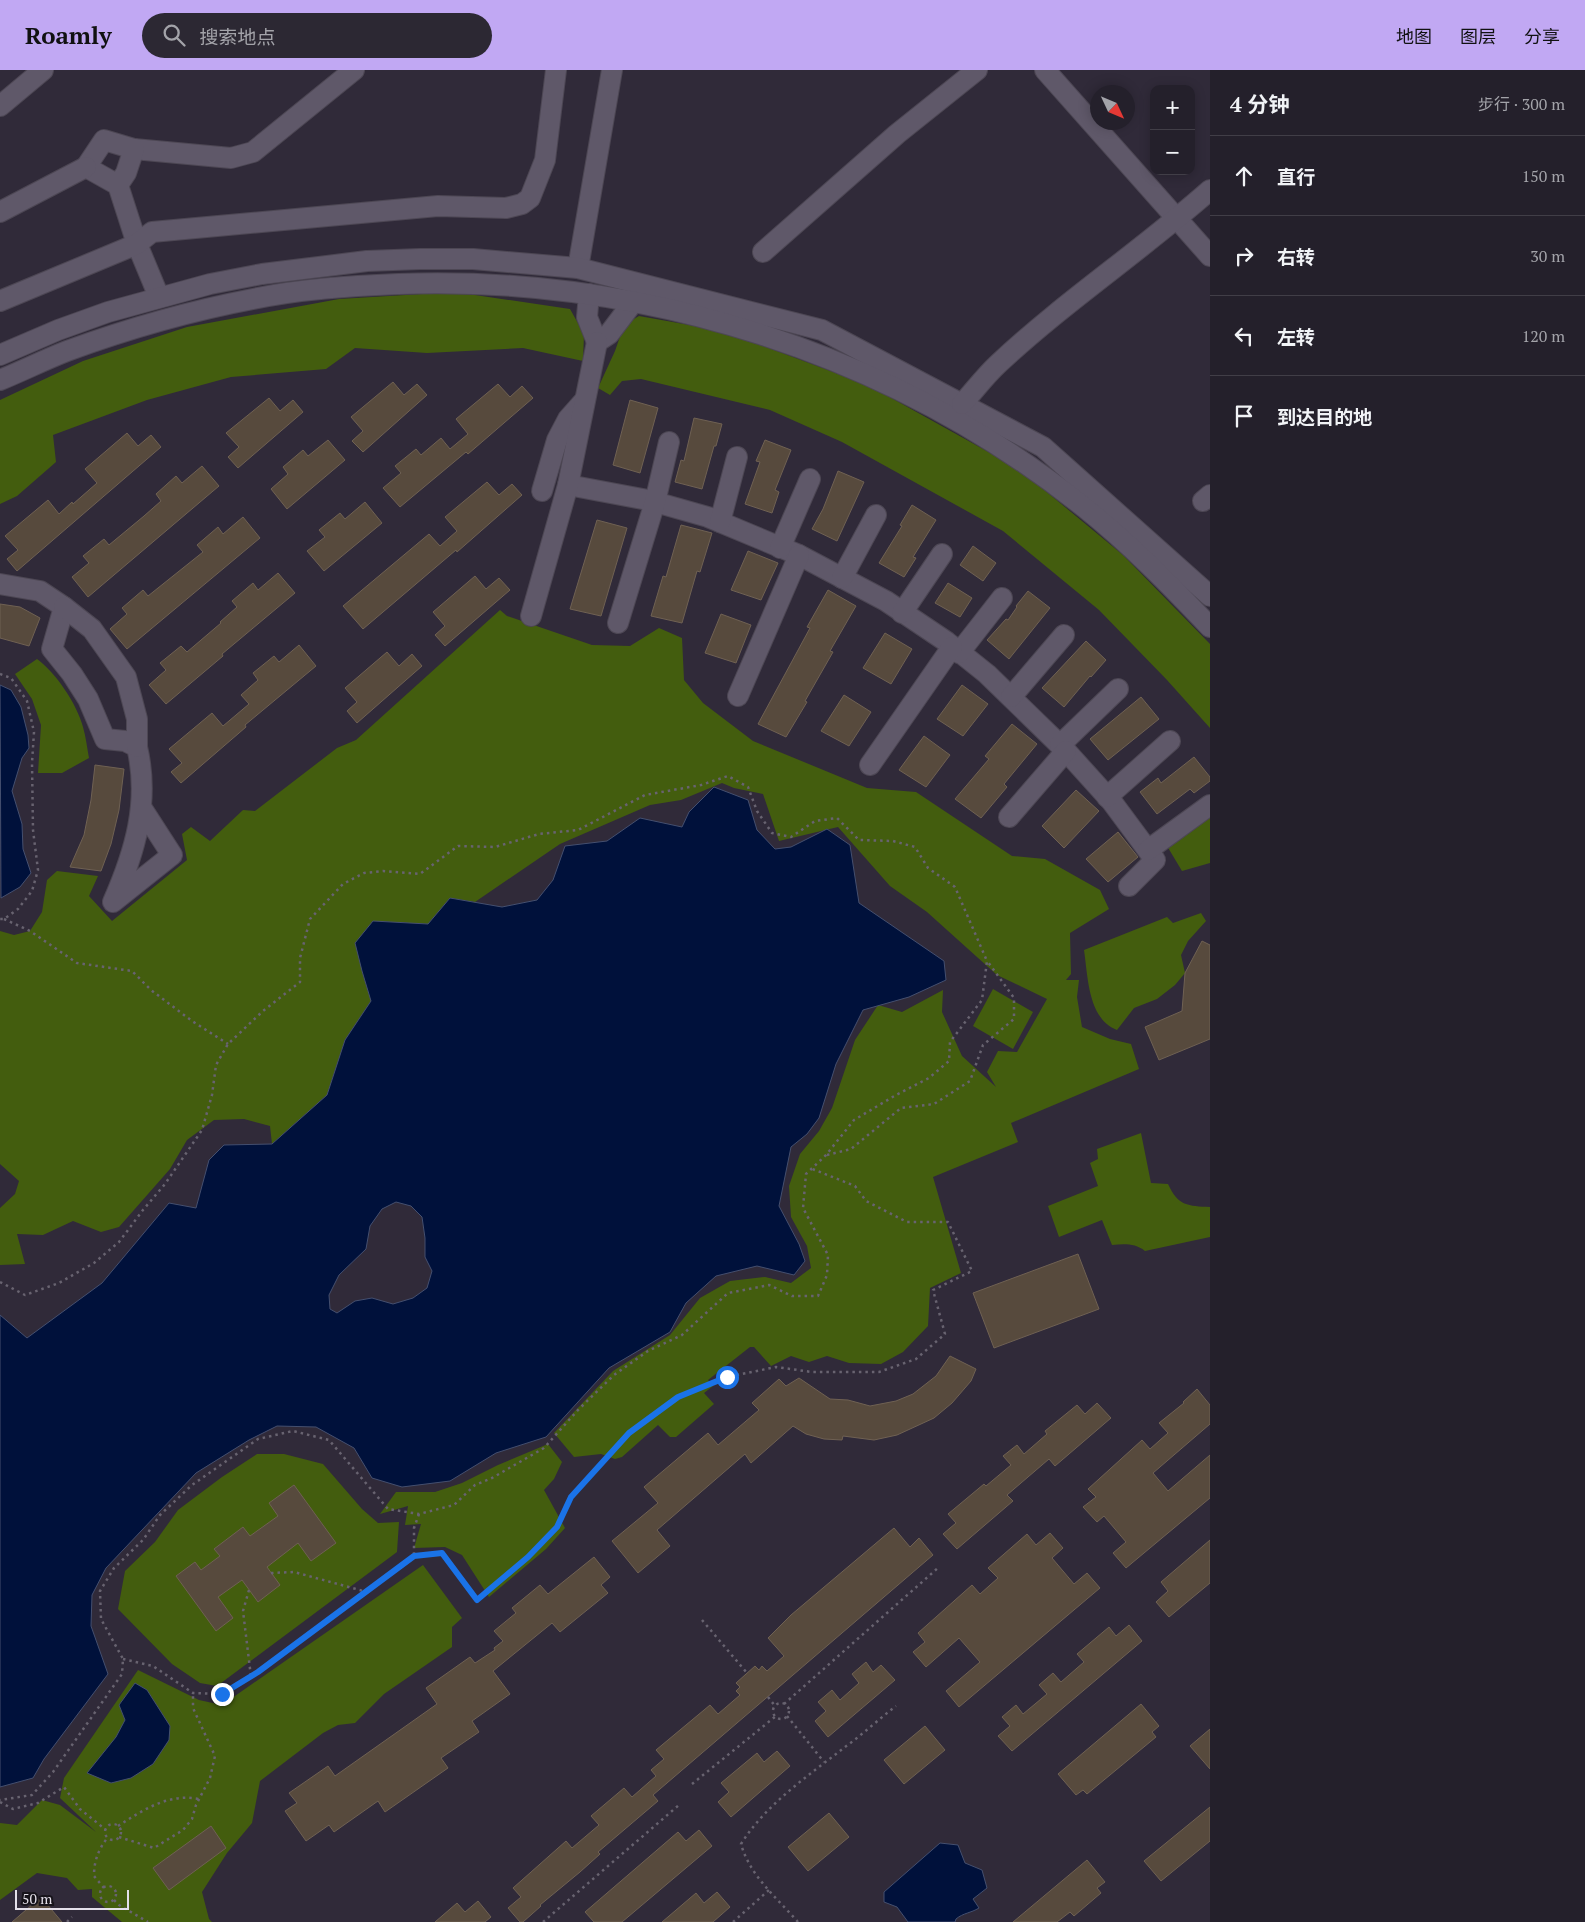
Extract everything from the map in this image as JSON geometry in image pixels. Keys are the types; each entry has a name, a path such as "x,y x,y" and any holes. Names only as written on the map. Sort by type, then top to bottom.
{"street":[{"path":"0,106 43,70"},
{"path":"0,212 86,167 104,140 134,149 231,158 253,152 353,70"},
{"path":"0,301 137,244 152,232 438,206 506,208 522,204 530,198 545,160 556,70"},
{"path":"578,268 612,70"},
{"path":"763,252 897,134 977,70"},
{"path":"1045,70 1210,256"},
{"path":"118,185 126,173 134,149"},
{"path":"86,167 118,185 137,244 159,297"},
{"path":"962,404 997,365 1210,190"},
{"path":"0,355 58,330 159,297 210,284 262,274 367,261 473,259 578,268 822,330 1044,447 1210,596"},
{"path":"0,380 66,351 159,320 255,298 352,286 450,282 548,288 634,301 740,326 832,359 921,401 1005,450 1085,508 1158,572 1210,627"},
{"path":"531,616 568,485 597,342 587,317 589,294"},
{"path":"597,342 609,334 634,301"},
{"path":"542,491 557,440 568,419 585,400"},
{"path":"618,623 655,502 669,442"},
{"path":"720,522 737,457"},
{"path":"738,696 790,552 810,479"},
{"path":"568,485 655,502 720,522 790,552 886,601 956,650 987,674 1063,748 1107,797 1156,860 1129,886"},
{"path":"842,578 876,515"},
{"path":"902,613 942,554"},
{"path":"0,584 40,591 64,607 92,629 126,677 137,719 138,747 142,769 141,807"},
{"path":"870,765 956,650 1002,598"},
{"path":"64,607 52,649 72,674 88,699 105,739 125,741 138,747"},
{"path":"1011,697 1064,635"},
{"path":"1009,818 1063,748 1118,689"},
{"path":"1107,797 1170,742"},
{"path":"1148,850 1210,805"}],"path":[{"path":"0,674 11,678 27,701 34,732 32,763 33,830 38,870 32,891 18,909 4,919"},
{"path":"0,1282 25,1295 59,1283 94,1263 119,1242 165,1184 202,1130 212,1095 216,1065 228,1044 263,1011 300,982 300,958 310,919 344,884 364,873 383,870 420,874 458,846 495,847 539,834 578,830 645,795 701,785 728,776 748,788 757,811 772,833 791,837 815,821 837,818 859,840 893,841 915,847 928,868 955,887 987,961 1014,998 1014,1019 983,1045 970,1081 934,1104 900,1108 851,1149 826,1155"},
{"path":"0,919 30,931 77,963 132,971 151,990 192,1021 228,1044"},
{"path":"0,1801 32,1795 53,1772 122,1674 122,1659 101,1619 100,1592 114,1568 143,1540 160,1515 192,1485 258,1439 293,1431 329,1440 388,1509 419,1514 454,1505 475,1485 492,1478 544,1448 578,1410 614,1375 648,1351 682,1335 728,1293 769,1285 792,1296 818,1296 827,1275 828,1255 803,1208 806,1174 810,1168 826,1155 854,1120 929,1078 948,1062 950,1042 982,1000 987,961"},
{"path":"122,1659 153,1666 193,1693 222,1694 251,1677 414,1556 442,1553 477,1600 528,1557 557,1527 571,1497 629,1433 678,1397 727,1377 776,1367 812,1372 879,1372 916,1359 944,1334 933,1290 972,1271 948,1222 907,1222 866,1201 855,1186 810,1168"},
{"path":"414,1556 414,1528 419,1514"},
{"path":"775,1706 784,1704 939,1567"},
{"path":"271,1573 294,1572 366,1592"},
{"path":"249,1590 243,1611 251,1677"},
{"path":"702,1620 747,1673"},
{"path":"108,1837 115,1840 119,1837 154,1848 183,1830 192,1819 210,1778 215,1756 193,1708 193,1693"},
{"path":"768,1697 775,1706 776,1716"},
{"path":"784,1704 789,1709 787,1716"},
{"path":"798,1922 755,1875 745,1859 741,1844 753,1825 815,1769 896,1706"},
{"path":"776,1716 780,1718 787,1716"},
{"path":"692,1784 776,1716"},
{"path":"787,1716 824,1762"},
{"path":"0,1801 14,1809 38,1803 64,1787 80,1809 106,1830 108,1837"},
{"path":"106,1830 111,1825 118,1826 139,1812 160,1802 185,1797 199,1800"},
{"path":"543,1922 679,1805"},
{"path":"118,1826 121,1830 119,1837"},
{"path":"104,1888 94,1876 94,1862 100,1848 108,1837"},
{"path":"110,1887 116,1895 109,1902 102,1899 100,1892 104,1888 110,1887"},
{"path":"733,1922 770,1890"},
{"path":"114,1899 119,1905 148,1922"},
{"path":"67,1922 72,1917"}],"green space":[{"path":"455,292 570,309 584,334 583,361 523,348 427,353 355,348 326,369 231,377 147,400 53,435 56,462 17,496 0,504 0,400 83,361 187,327 339,299"},
{"path":"639,316 723,331 868,385 1019,469 1123,555 1210,644 1210,728 1167,680 1099,610 1003,531 842,442 770,410 641,379 622,381 610,395 598,388 615,351 624,325"},
{"path":"500,610 507,616 592,645 630,646 659,628 682,638 684,680 703,703 753,741 867,788 916,792 1012,856 1045,859 1100,890 1109,909 1070,933 1071,974 1066,980 1079,980 1077,997 1082,1027 1110,1039 1131,1044 1139,1069 1011,1123 1018,1142 933,1177 961,1273 930,1288 928,1326 903,1352 881,1364 849,1363 827,1356 809,1362 791,1356 771,1366 754,1347 750,1347 708,1380 713,1386 704,1393 714,1404 676,1437 670,1437 658,1425 622,1457 615,1459 601,1454 574,1457 554,1433 613,1371 670,1335 700,1298 730,1281 765,1277 791,1283 811,1268 807,1246 791,1217 789,1186 800,1154 819,1131 832,1108 855,1040 878,1005 902,1012 943,990 942,1012 962,1056 996,1087 987,1072 998,1051 1017,1052 1047,999 997,975 927,912 890,886 838,827 779,841 763,794 734,788 722,783 681,800 650,805 560,844 475,902 450,898 428,924 372,921 362,971 371,1001 345,1040 327,1095 272,1144 270,1126 244,1119 214,1120 187,1140 170,1169 119,1227 101,1232 73,1221 43,1235 17,1234 25,1264 0,1265 0,1208 15,1194 19,1181 0,1164 0,931 14,935 30,931 42,912 47,880 57,871 98,876 89,896 112,921 187,860 182,834 191,827 210,841 243,810 255,811 337,748 356,740"},
{"path":"37,659 51,672 71,699 80,718 85,735 89,758 62,773 38,773 41,725 32,699 15,674"},
{"path":"1210,816 1210,863 1182,871 1167,846"},
{"path":"1201,913 1206,921 1188,941 1181,955 1185,973 1175,985 1157,999 1134,1008 1117,1030 1107,1025 1100,1017 1091,996 1084,950 1167,917 1173,923"},
{"path":"993,989 1033,1012 1013,1049 973,1026"},
{"path":"1141,1133 1151,1183 1168,1184 1176,1197 1184,1203 1210,1207 1210,1237 1145,1251 1133,1245 1112,1245 1102,1220 1059,1237 1048,1206 1098,1186 1090,1163 1098,1159 1097,1149"},
{"path":"548,1444 562,1462 554,1479 544,1490 565,1528 546,1549 489,1597 462,1555 445,1547 414,1548 421,1524 405,1525 408,1506 380,1514 396,1492 435,1492 462,1483 498,1465"},
{"path":"257,1454 284,1454 323,1464 362,1509 378,1523 399,1522 397,1552 217,1686 200,1683 172,1664 118,1609 125,1571 155,1542 178,1510"},
{"path":"423,1565 462,1618 452,1627 452,1647 384,1694 355,1723 338,1725 323,1733 260,1781 252,1823 227,1853 202,1892 209,1919 212,1922 122,1922 92,1897 92,1889 78,1890 67,1878 37,1873 0,1900 0,1823 17,1825 42,1800 60,1805 96,1832 60,1798 64,1778 138,1670 199,1700 222,1705"}],"water":[{"path":"0,685 11,690 21,707 28,735 29,748 22,758 12,791 22,824 23,849 31,873 20,887 1,898"},
{"path":"714,787 748,800 757,830 775,849 791,847 827,829 850,845 859,903 944,961 946,980 909,997 863,1010 836,1064 819,1118 807,1134 791,1147 779,1206 799,1244 805,1261 794,1275 757,1266 716,1276 686,1303 670,1332 609,1368 546,1437 496,1453 450,1481 402,1487 372,1478 354,1448 316,1427 277,1426 249,1440 196,1473 106,1568 92,1595 91,1626 108,1674 44,1759 33,1778 0,1787 0,1315 27,1338 102,1283 169,1203 196,1208 209,1160 224,1145 272,1144 327,1095 345,1040 371,1001 355,943 373,921 428,924 450,898 502,907 537,900 553,880 565,846 607,841 640,818 682,827 689,812","holes":["396,1202 411,1206 422,1217 425,1257 432,1271 427,1288 413,1298 393,1304 372,1298 355,1301 337,1313 330,1309 329,1295 339,1275 366,1249 370,1226 382,1209"]},
{"path":"135,1683 147,1690 170,1726 169,1740 153,1764 131,1778 111,1783 87,1773 116,1737 125,1720 119,1705"},
{"path":"940,1843 958,1845 965,1863 982,1870 987,1888 973,1899 979,1908 959,1917 955,1922 908,1922 897,1907 884,1902 884,1892"}],"building":[{"path":"393,382 404,395 417,384 427,395 363,452 352,441 363,431 351,417"},
{"path":"498,384 510,397 522,386 533,398 468,454 466,452 400,507 383,488 401,473 395,466 416,449 421,455 441,438 450,449 468,434 456,419"},
{"path":"269,398 280,411 293,400 303,412 238,468 228,457 239,447 226,433"},
{"path":"630,400 658,408 640,473 613,465"},
{"path":"694,418 722,424 702,489 675,482 681,460 684,461"},
{"path":"127,433 138,446 151,435 161,447 17,571 7,559 18,550 5,536 48,500 59,514 72,502 73,504 97,483 85,469"},
{"path":"328,440 345,460 287,509 271,489 288,474 283,467 303,450 308,456"},
{"path":"765,440 791,450 775,490 779,492 772,513 745,504 760,462 756,461"},
{"path":"202,466 219,486 88,597 72,577 89,563 83,556 104,539 109,545 144,516 161,501 156,494 176,476 182,483"},
{"path":"838,471 864,482 837,541 812,529 823,509"},
{"path":"487,482 499,495 512,484 522,495 457,552 456,550 363,629 343,606 429,534 440,546 457,531 445,517"},
{"path":"365,502 382,523 324,571 307,551 325,537 319,530 340,513 345,519"},
{"path":"912,505 936,520 913,557 916,558 904,577 879,563 902,526 900,525"},
{"path":"243,517 260,538 127,649 110,629 127,614 122,608 143,590 148,596 203,552 197,545 218,527 223,534"},
{"path":"597,520 627,528 601,616 570,609"},
{"path":"681,525 712,533 700,572 697,571 682,623 651,616 663,576 666,577"},
{"path":"973,546 996,563 983,581 960,565"},
{"path":"748,551 778,563 761,600 731,590"},
{"path":"278,573 295,593 166,704 149,685 166,670 160,663 181,646 187,652 237,607 232,601 253,583 258,590"},
{"path":"475,576 486,589 499,578 510,590 445,646 435,635 445,626 433,612"},
{"path":"948,583 972,598 960,617 935,603"},
{"path":"828,590 856,606 830,651 833,652 805,701 807,702 786,737 758,724 810,628 807,627"},
{"path":"1028,591 1050,608 1009,659 987,640 1006,619 1008,620"},
{"path":"0,604 20,607 40,618 29,646 0,638"},
{"path":"721,614 751,625 736,663 705,653"},
{"path":"885,633 912,649 891,684 863,668"},
{"path":"1086,641 1106,660 1064,707 1042,688"},
{"path":"299,645 316,666 245,725 246,727 181,783 171,772 182,763 169,749 212,713 223,726 249,704 241,695 258,680 253,673 274,656 279,662"},
{"path":"387,652 399,666 412,654 422,666 357,723 347,711 357,702 345,688"},
{"path":"962,685 988,704 963,736 937,719"},
{"path":"844,695 871,712 849,746 821,731"},
{"path":"1141,697 1159,719 1108,760 1090,739"},
{"path":"1012,724 1037,744 1004,784 1007,787 981,818 955,799 989,759 985,756"},
{"path":"924,736 950,755 926,787 899,770"},
{"path":"1194,757 1210,777 1210,781 1194,793 1190,789 1157,814 1140,792 1158,778 1161,783"},
{"path":"95,765 124,769 119,810 111,844 101,871 70,867 84,835"},
{"path":"1076,790 1099,811 1064,848 1042,826"},
{"path":"1118,832 1138,857 1108,882 1086,859"},
{"path":"1202,941 1210,945 1210,1039 1159,1060 1145,1027 1182,1011 1185,973"},
{"path":"1078,1254 1099,1309 994,1348 973,1293"},
{"path":"950,1356 976,1369 971,1381 952,1403 934,1418 897,1435 874,1440 843,1436 842,1440 824,1439 806,1434 793,1426 751,1463 745,1454 657,1530 670,1546 638,1573 612,1541 658,1503 644,1487 708,1433 718,1445 759,1410 752,1403 779,1379 786,1386 799,1378 830,1399 848,1400 870,1406 896,1401 913,1394 936,1376"},
{"path":"1197,1389 1210,1405 1210,1424 1153,1473 1168,1491 1210,1455 1210,1498 1126,1568 1113,1553 1126,1542 1104,1516 1097,1522 1083,1507 1096,1497 1088,1489 1142,1440 1150,1449 1168,1433 1159,1423 1184,1403"},
{"path":"1097,1403 1111,1418 1055,1466 1049,1459 1007,1495 1013,1501 957,1549 943,1534 956,1523 948,1514 984,1484 986,1486 1011,1465 1003,1456 1017,1445 1024,1454 1047,1434 1045,1431 1077,1405 1085,1414"},
{"path":"294,1485 336,1543 311,1561 298,1543 267,1567 280,1585 258,1602 242,1580 218,1597 233,1618 216,1631 176,1576 195,1562 201,1570 220,1556 214,1549 243,1527 250,1536 278,1516 269,1503"},
{"path":"894,1528 910,1547 919,1538 933,1555 653,1795 658,1801 598,1852 600,1854 523,1922 520,1922 508,1908 521,1897 513,1888 566,1841 572,1848 599,1825 591,1816 624,1788 632,1797 656,1776 651,1770 664,1759 656,1750 710,1705 718,1714 740,1695 736,1691 740,1687 736,1683 755,1666 759,1670 762,1666 767,1671 784,1656 768,1638 791,1615"},
{"path":"1050,1533 1063,1548 1052,1558 1074,1584 1087,1573 1100,1588 959,1707 946,1691 980,1662 959,1638 926,1667 913,1652 925,1642 918,1633 972,1585 980,1594 998,1578 988,1568 1027,1534 1036,1545"},
{"path":"1210,1540 1210,1583 1169,1617 1156,1602 1168,1591 1161,1582"},
{"path":"594,1557 610,1577 601,1585 608,1593 560,1632 552,1623 493,1671 510,1694 472,1721 479,1732 441,1758 448,1768 385,1812 378,1801 334,1832 329,1825 306,1841 285,1811 297,1803 289,1793 328,1766 335,1776 437,1704 426,1688 470,1657 475,1663 495,1650 494,1648 503,1641 494,1631 516,1613 512,1608 540,1585 548,1594"},
{"path":"1129,1625 1142,1641 1012,1751 998,1736 1010,1726 1002,1717 1016,1705 1023,1714 1047,1694 1039,1685 1053,1673 1061,1682 1084,1662 1077,1654 1109,1627 1116,1636"},
{"path":"866,1662 873,1672 881,1665 895,1680 828,1737 815,1721 826,1711 818,1702 832,1690 840,1700 859,1683 852,1674"},
{"path":"1141,1704 1159,1726 1152,1732 1156,1737 1087,1794 1083,1790 1076,1795 1058,1774"},
{"path":"925,1726 945,1750 904,1784 884,1760"},
{"path":"1210,1729 1210,1769 1190,1746"},
{"path":"777,1751 790,1766 731,1817 718,1802 729,1792 721,1783 757,1753 764,1762"},
{"path":"1210,1807 1210,1841 1161,1881 1144,1861"},
{"path":"829,1813 849,1837 808,1871 788,1847"},
{"path":"211,1826 226,1848 169,1890 153,1868"},
{"path":"699,1830 712,1846 622,1922 594,1922 585,1912 678,1832 686,1841"},
{"path":"1087,1860 1105,1882 1097,1888 1101,1893 1074,1916 1070,1912 1057,1922 1013,1922"},
{"path":"717,1892 730,1907 713,1922 662,1922 696,1893 704,1903"},
{"path":"41,1897 62,1922 12,1922"},
{"path":"478,1901 491,1917 485,1922 435,1922 457,1903 465,1912"}],"route":[{"path":"222,1694 258,1672 414,1556 442,1553 477,1600 528,1557 557,1527 571,1497 629,1433 678,1397 727,1377"}]}
